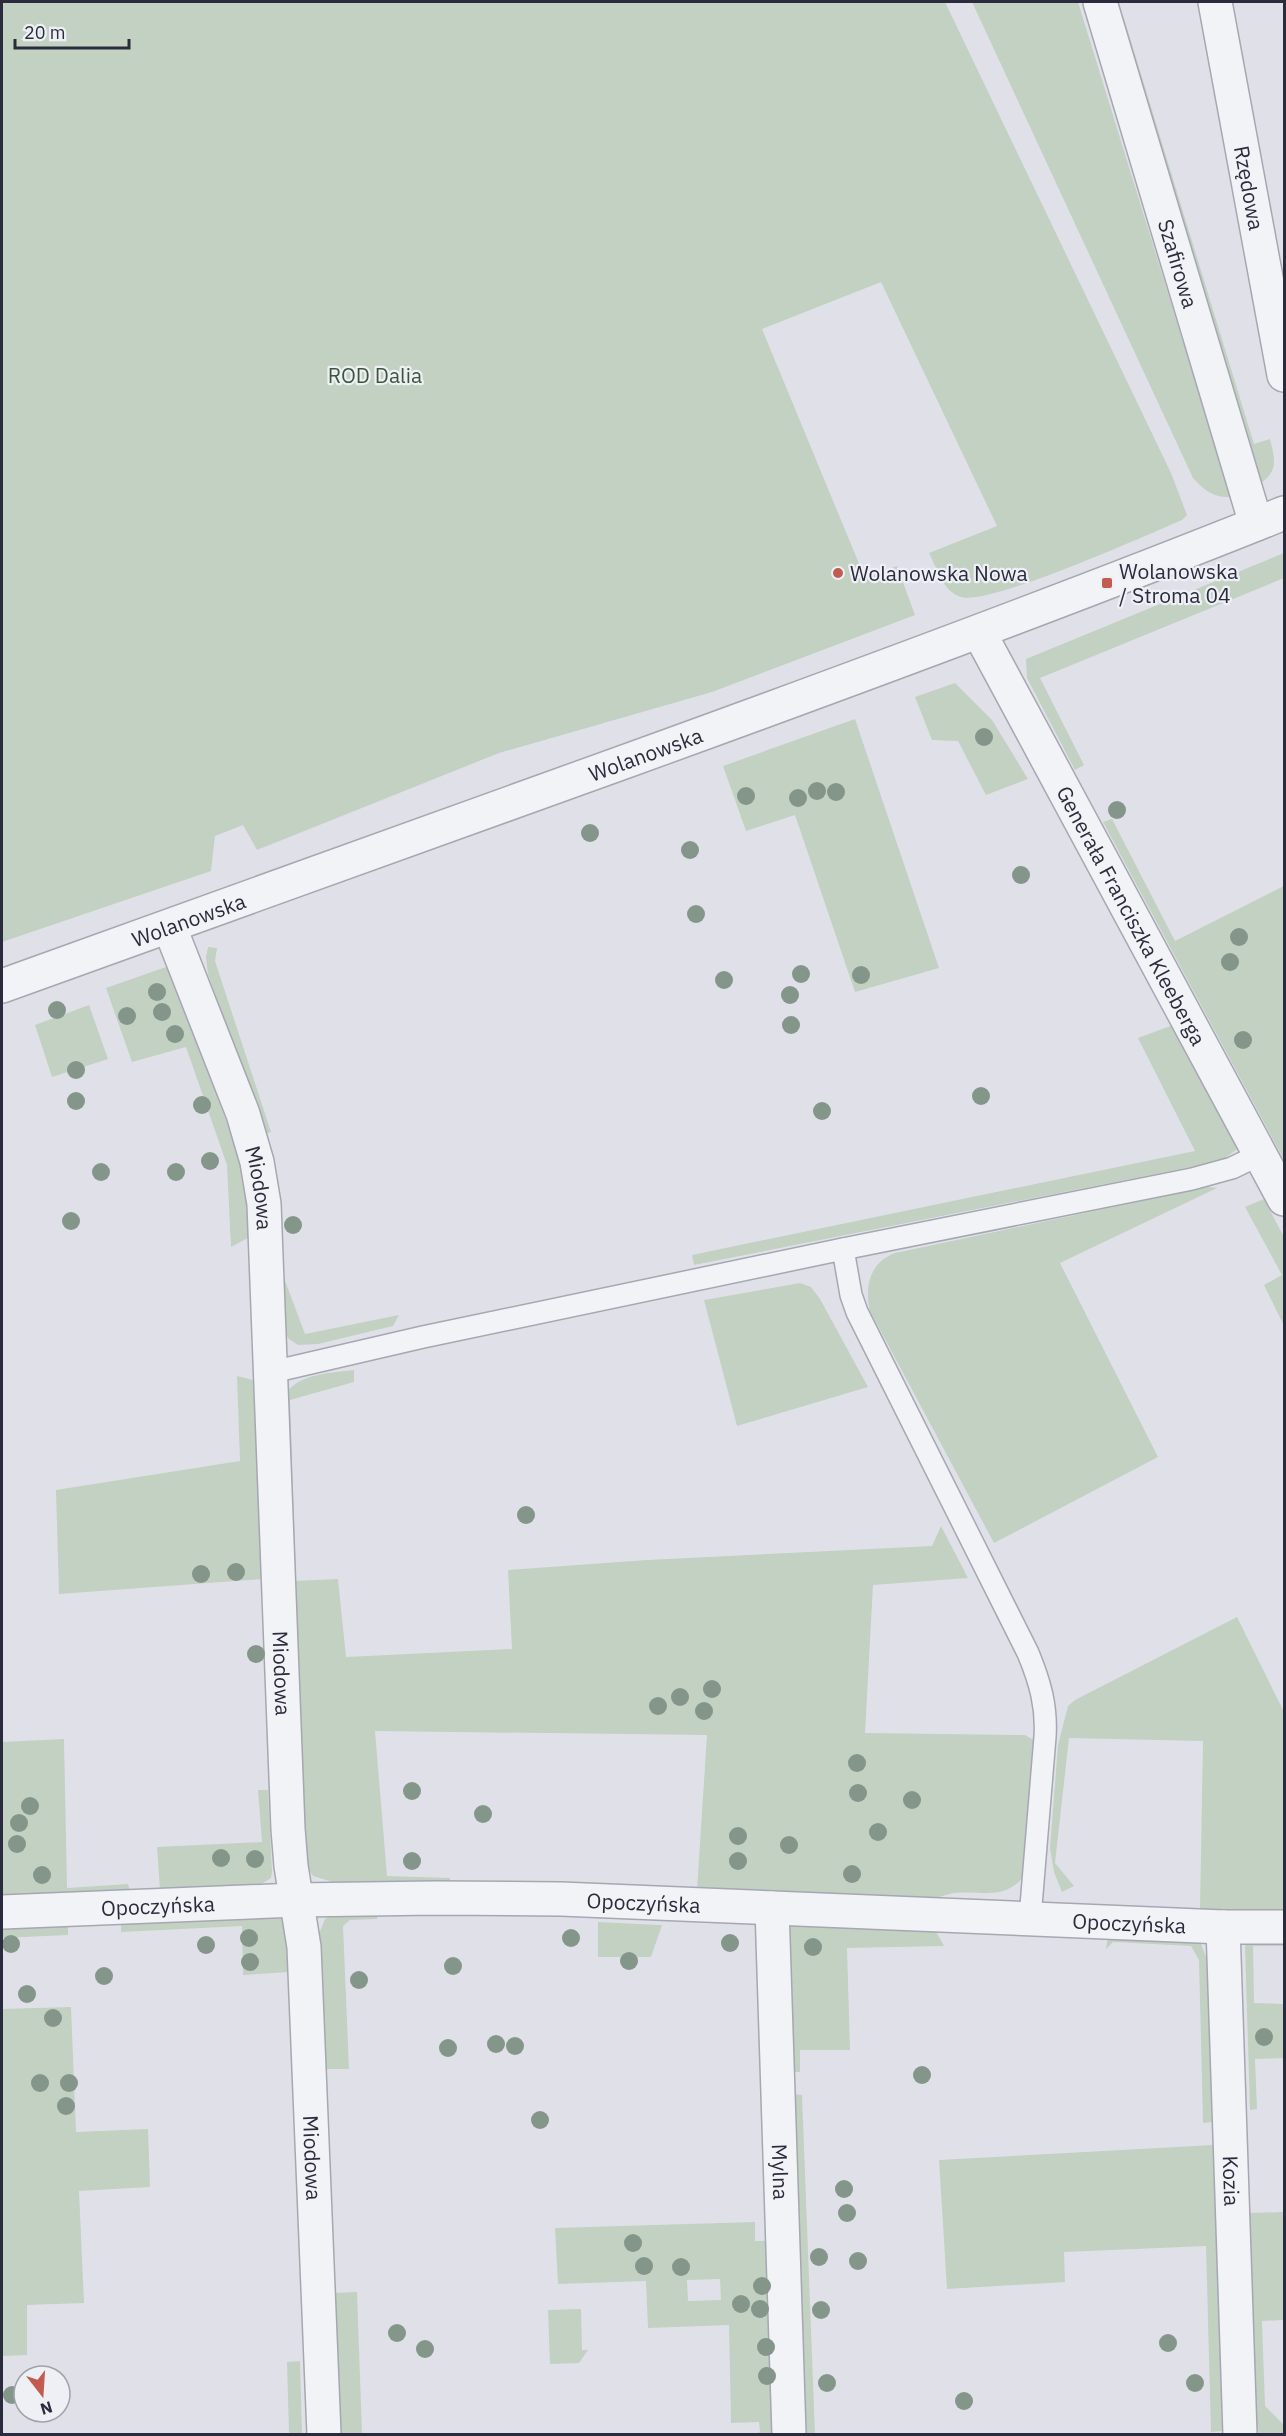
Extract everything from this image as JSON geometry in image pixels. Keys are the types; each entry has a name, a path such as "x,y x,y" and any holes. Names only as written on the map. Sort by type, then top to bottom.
{"street":[{"name":"Szafirowa","path":"1100,2 1270,518"},
{"name":"Rzędowa","path":"1215,2 1284,375"},
{"name":"Wolanowska","path":"2,986 980,632 1270,518"},
{"name":"Generała Franciszka Kleeberga","path":"980,632 1284,1199"},
{"name":"Miodowa","path":"170,927 243,1114 257,1162 264,1204 288,1829 304,1947 324,2434"},
{"name":"Opoczyńska","path":"2,1912 296,1900 561,1899 1223,1927 1284,1927"},
{"name":"Mylna","path":"772,1908 789,2434"},
{"name":"Kozia","path":"1223,1927 1240,2434"}],"lane":[{"path":"272,1372 434,1335 843,1249 1192,1179 1232,1168 1261,1154"},
{"path":"843,1249 850,1295 861,1320 1028,1653 1044,1695 1046,1725 1030,1918"}],"green space":[{"name":"ROD Dalia","path":"2,2 945,2 1171,473 1187,515 1182,520 1137,540 1034,581 977,597 961,597 955,594 941,579 929,553 997,526 881,282 762,329 865,578 897,566 915,615 712,692 499,753 257,850 243,825 215,836 211,871 2,942"},
{"path":"972,2 1078,2 1231,497 1209,492 1193,478"},
{"path":"1119,2 1254,444 1270,439 1274,465 1265,480 1258,485 1236,422"},
{"path":"1284,553 1284,578 1040,678 1084,765 1075,770 1027,678 1026,659"},
{"path":"955,683 992,720 1028,779 986,795 958,741 932,740 915,697"},
{"path":"855,719 939,968 855,992 795,815 746,831 723,766"},
{"path":"1112,819 1175,941 1284,886 1284,1160 1103,822"},
{"path":"208,947 217,948 215,961 271,1132 265,1134 208,974 206,957"},
{"path":"166,967 177,983 241,1163 246,1197 248,1238 231,1247 227,1165 186,1047 132,1062 106,988"},
{"path":"89,1005 108,1059 52,1077 35,1025"},
{"path":"1173,1025 1240,1147 1221,1161 694,1265 692,1255 1195,1151 1138,1038"},
{"path":"1208,1187 1217,1188 1060,1263 1158,1457 994,1543 870,1311 869,1284 875,1269 880,1262 895,1253"},
{"path":"1264,1199 1284,1237 1284,1326 1264,1285 1282,1275 1245,1207"},
{"path":"279,1277 284,1278 305,1334 399,1315 393,1326 318,1344 298,1345 289,1339 283,1330"},
{"path":"800,1283 811,1287 820,1299 868,1387 737,1426 704,1300"},
{"path":"354,1370 354,1382 290,1400 296,1581 338,1579 346,1657 512,1649 508,1570 647,1560 932,1546 941,1526 968,1578 873,1585 865,1733 1025,1735 1035,1741 1027,1873 1019,1882 1002,1891 954,1893 936,1898 697,1890 707,1735 375,1731 387,1876 450,1878 450,1883 333,1882 313,1876 303,1859 286,1393 299,1381 327,1373"},
{"path":"237,1376 253,1380 263,1579 59,1594 56,1490 240,1461"},
{"path":"1237,1617 1284,1712 1284,1910 1200,1909 1203,1741 1069,1738 1055,1863 1074,1886 1062,1892 1054,1872 1050,1848 1058,1745 1068,1706 1075,1700"},
{"path":"64,1739 67,1888 128,1884 130,1892 2,1898 2,1742"},
{"path":"258,1790 268,1790 271,1878 260,1885 160,1890 157,1847 262,1842"},
{"path":"378,1911 377,1919 350,1920 343,1926 349,2069 324,2069 319,1934 325,1919 331,1915"},
{"path":"273,1915 285,1920 290,1972 243,1975 242,1926 121,1932 121,1924"},
{"path":"598,1922 662,1925 651,1957 598,1957"},
{"path":"784,1922 934,1928 944,1946 847,1948 850,2050 800,2050 800,2072 791,2072"},
{"path":"68,1926 68,1935 2,1938 2,1929"},
{"path":"1108,1936 1200,1941 1209,1965 1212,2122 1203,2123 1199,1960 1191,1946 1113,1942 1106,1949"},
{"path":"1284,1940 1284,1946 1253,1946 1254,2003 1284,2004 1284,2058 1255,2059 1257,2109 1250,2110 1245,1946 1247,1943"},
{"path":"71,2007 76,2132 148,2129 150,2187 79,2191 84,2303 27,2305 27,2355 2,2356 2,2009"},
{"path":"794,2094 802,2095 815,2434 803,2434"},
{"path":"1213,2145 1217,2154 1222,2431 1211,2432 1206,2246 1064,2252 1065,2282 947,2289 939,2160"},
{"path":"1284,2212 1284,2320 1262,2321 1265,2406 1284,2425 1284,2434 1259,2434 1255,2417 1249,2213"},
{"path":"755,2222 755,2241 771,2241 775,2434 757,2434 760,2432 759,2422 731,2423 729,2325 648,2328 646,2281 558,2284 555,2228","holes":["720,2279 721,2300 688,2301 687,2280"]},
{"path":"357,2292 362,2434 339,2434 333,2293"},
{"path":"581,2309 582,2350 588,2350 579,2363 550,2364 548,2310"},
{"path":"300,2361 302,2434 289,2434 287,2362"}],"place":[{"name":"Wolanowska Nowa","path":"838,573"},
{"name":"Wolanowska / Stroma 04","path":"1107,583"}]}
